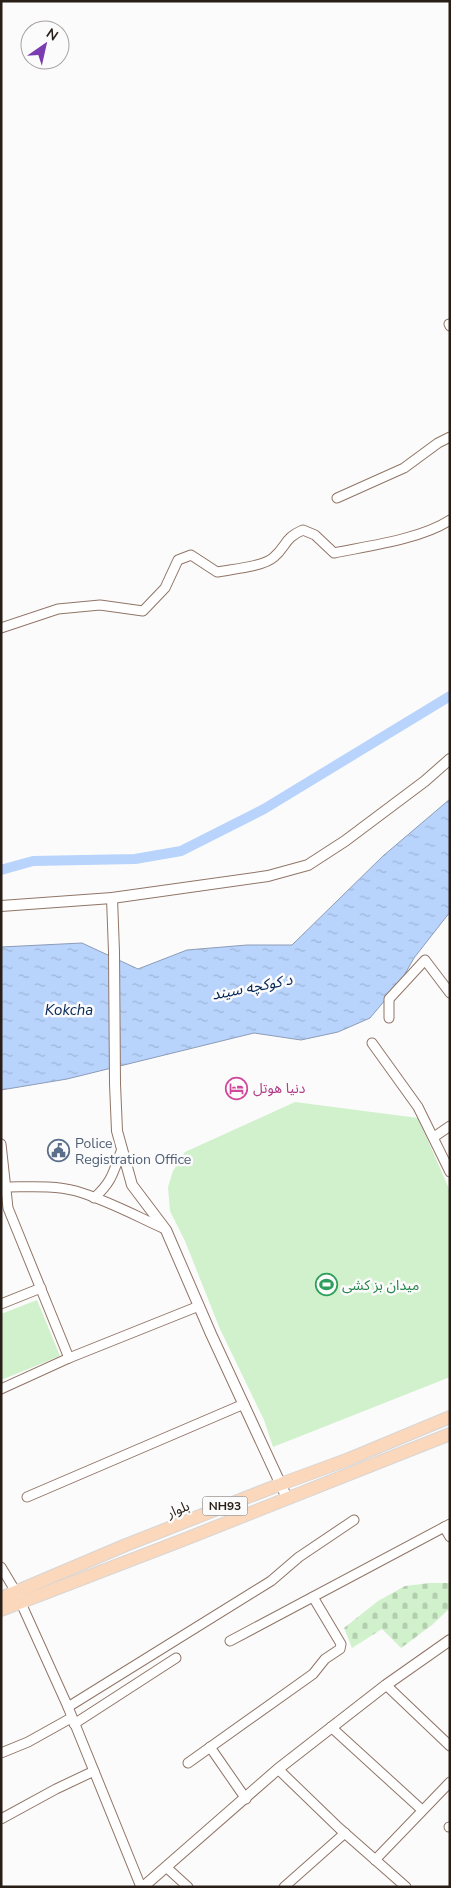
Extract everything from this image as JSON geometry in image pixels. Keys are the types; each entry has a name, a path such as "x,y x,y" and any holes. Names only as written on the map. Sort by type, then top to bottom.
{"main road":[{"name":"بلوار","path":"1,1610 18,1597 126,1545 349,1459 450,1417"},
{"name":"بلوار","path":"1,1598 18,1597 287,1498 450,1434"}],"street":[{"path":"337,498 404,468 438,444 450,438"},
{"path":"1,628 58,609 100,605 143,611 165,588 178,560 191,555 217,572 257,564 274,558 292,534 302,530 315,535 334,553 390,542 440,526 450,520"},
{"path":"1,906 112,898 268,876 308,865 345,841 450,759"},
{"path":"112,898 117,1131 132,1185 166,1230 287,1498"},
{"path":"388,1018 389,999 425,960 450,993"},
{"path":"372,1043 418,1107 450,1172"},
{"path":"434,1137 450,1126"},
{"path":"1,1144 4,1188 8,1208 68,1358"},
{"path":"94,1198 106,1187 112,1177 122,1150"},
{"path":"4,1188 38,1186 74,1191 166,1230"},
{"path":"1,1304 41,1288"},
{"path":"1,1389 68,1358 199,1306"},
{"path":"27,1497 244,1404"},
{"path":"68,1707 271,1581 299,1557 354,1520"},
{"path":"230,1641 447,1526 450,1537"},
{"path":"1,1567 18,1597 68,1707 142,1887 246,1799 278,1769 331,1727 386,1685 448,1645"},
{"path":"188,1763 313,1674 325,1659 341,1647 313,1597"},
{"path":"1,1753 73,1721 176,1658"},
{"path":"386,1685 450,1746"},
{"path":"331,1727 422,1810"},
{"path":"210,1747 246,1799"},
{"path":"278,1769 404,1886"},
{"path":"1,1819 94,1770"},
{"path":"376,1860 450,1782"},
{"path":"284,1887 345,1833"},
{"path":"166,1867 188,1887"}],"green space":[{"name":"میدان بز کشی","path":"295,1102 418,1118 450,1191 450,1377 273,1447 264,1420 220,1329 185,1241 170,1211 168,1187 173,1171 185,1152"},
{"path":"37,1300 60,1356 1,1380 1,1314"},
{"path":"450,1583 450,1608 432,1625 401,1648 382,1629 352,1648 344,1628 378,1601 405,1586"}],"water":[{"name":"Kokcha","path":"450,799 450,912 414,958 401,981 370,1018 338,1032 301,1040 254,1033 67,1079 1,1090 1,947 82,943 138,969 187,950 247,945 292,945 383,856"}],"waterway":[{"path":"1,870 33,861 135,859 181,851 264,809 450,696"}],"place":[{"name":"دنیا هوتل","path":"237,1088"},
{"name":"Police Registration Office","path":"59,1151"},
{"name":"میدان بز کشی","path":"326,1285"}],"water label":[{"name":"د کوکچه سیند","path":"252,987"}]}
